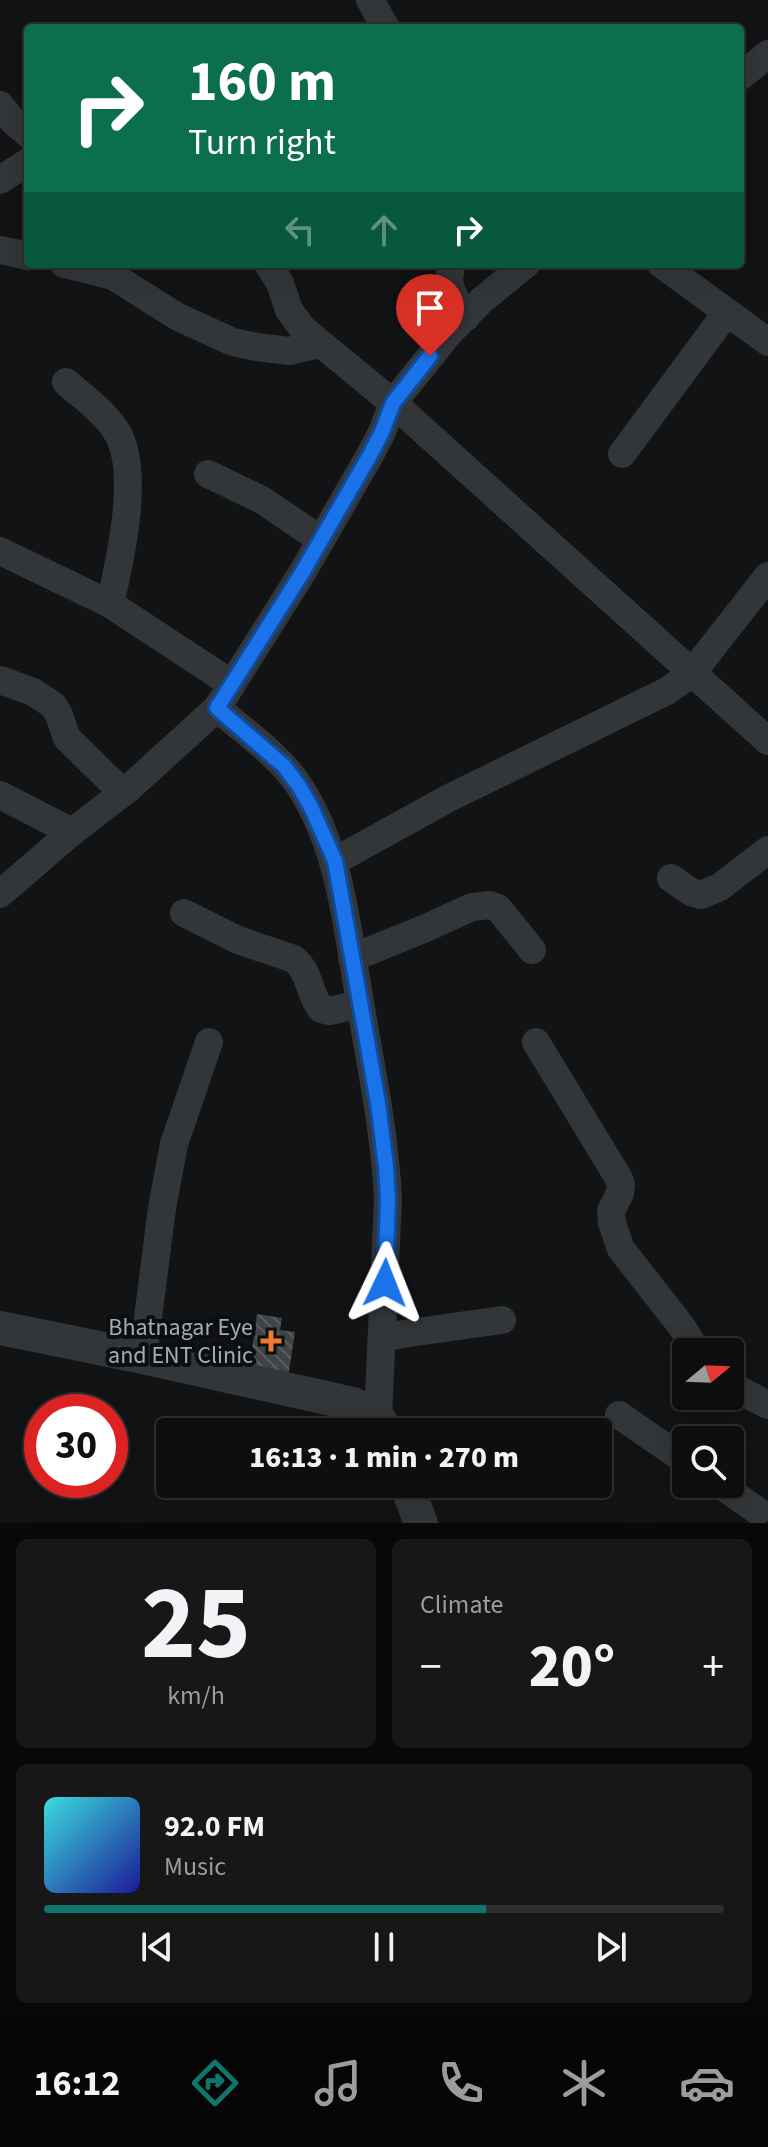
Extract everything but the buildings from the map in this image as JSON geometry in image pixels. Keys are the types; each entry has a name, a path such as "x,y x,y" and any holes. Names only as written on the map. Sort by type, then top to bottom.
{"street":[{"path":"370,0 384,24"},
{"path":"744,74 768,54"},
{"path":"0,105 24,131"},
{"path":"0,180 24,165"},
{"path":"0,250 24,255"},
{"path":"80,268 113,276 178,317 233,342 289,351 319,344"},
{"path":"280,268 289,310 303,329 393,403 768,741"},
{"path":"451,268 448,277 450,289 466,317"},
{"path":"0,894 123,793 225,696 370,455 393,403 449,333 482,300 521,268"},
{"path":"666,268 768,342"},
{"path":"622,454 727,312"},
{"path":"66,382 104,416 118,434 124,449 126,518 110,604"},
{"path":"208,474 262,500 321,540"},
{"path":"0,551 110,604 225,696 299,786 335,861 378,1103 386,1167 388,1200 382,1418"},
{"path":"335,861 449,798 667,691 692,673 763,593"},
{"path":"0,680 33,692 53,705 67,738 123,793"},
{"path":"0,795 72,832"},
{"path":"671,878 701,895 720,887 768,850"},
{"path":"352,958 481,905 498,908 532,950"},
{"path":"184,913 238,940 294,959 306,973 321,1009 330,1011 360,1004"},
{"path":"143,1357 162,1208 174,1144 209,1042"},
{"path":"536,1042 621,1184 611,1211 621,1249 689,1338"},
{"path":"382,1338 502,1320"},
{"path":"0,1328 353,1404 372,1418"},
{"path":"744,1392 768,1405"},
{"path":"619,1415 672,1451"},
{"path":"411,1498 421,1523"},
{"path":"741,1498 759,1509"}],"place":[{"name":"Bhatnagar Eye and ENT Clinic","path":"271,1341"}],"route":[{"path":"385,1283 386,1167 378,1103 335,861 311,807 284,766 217,708 302,573 370,455 393,403 430,356"}]}
